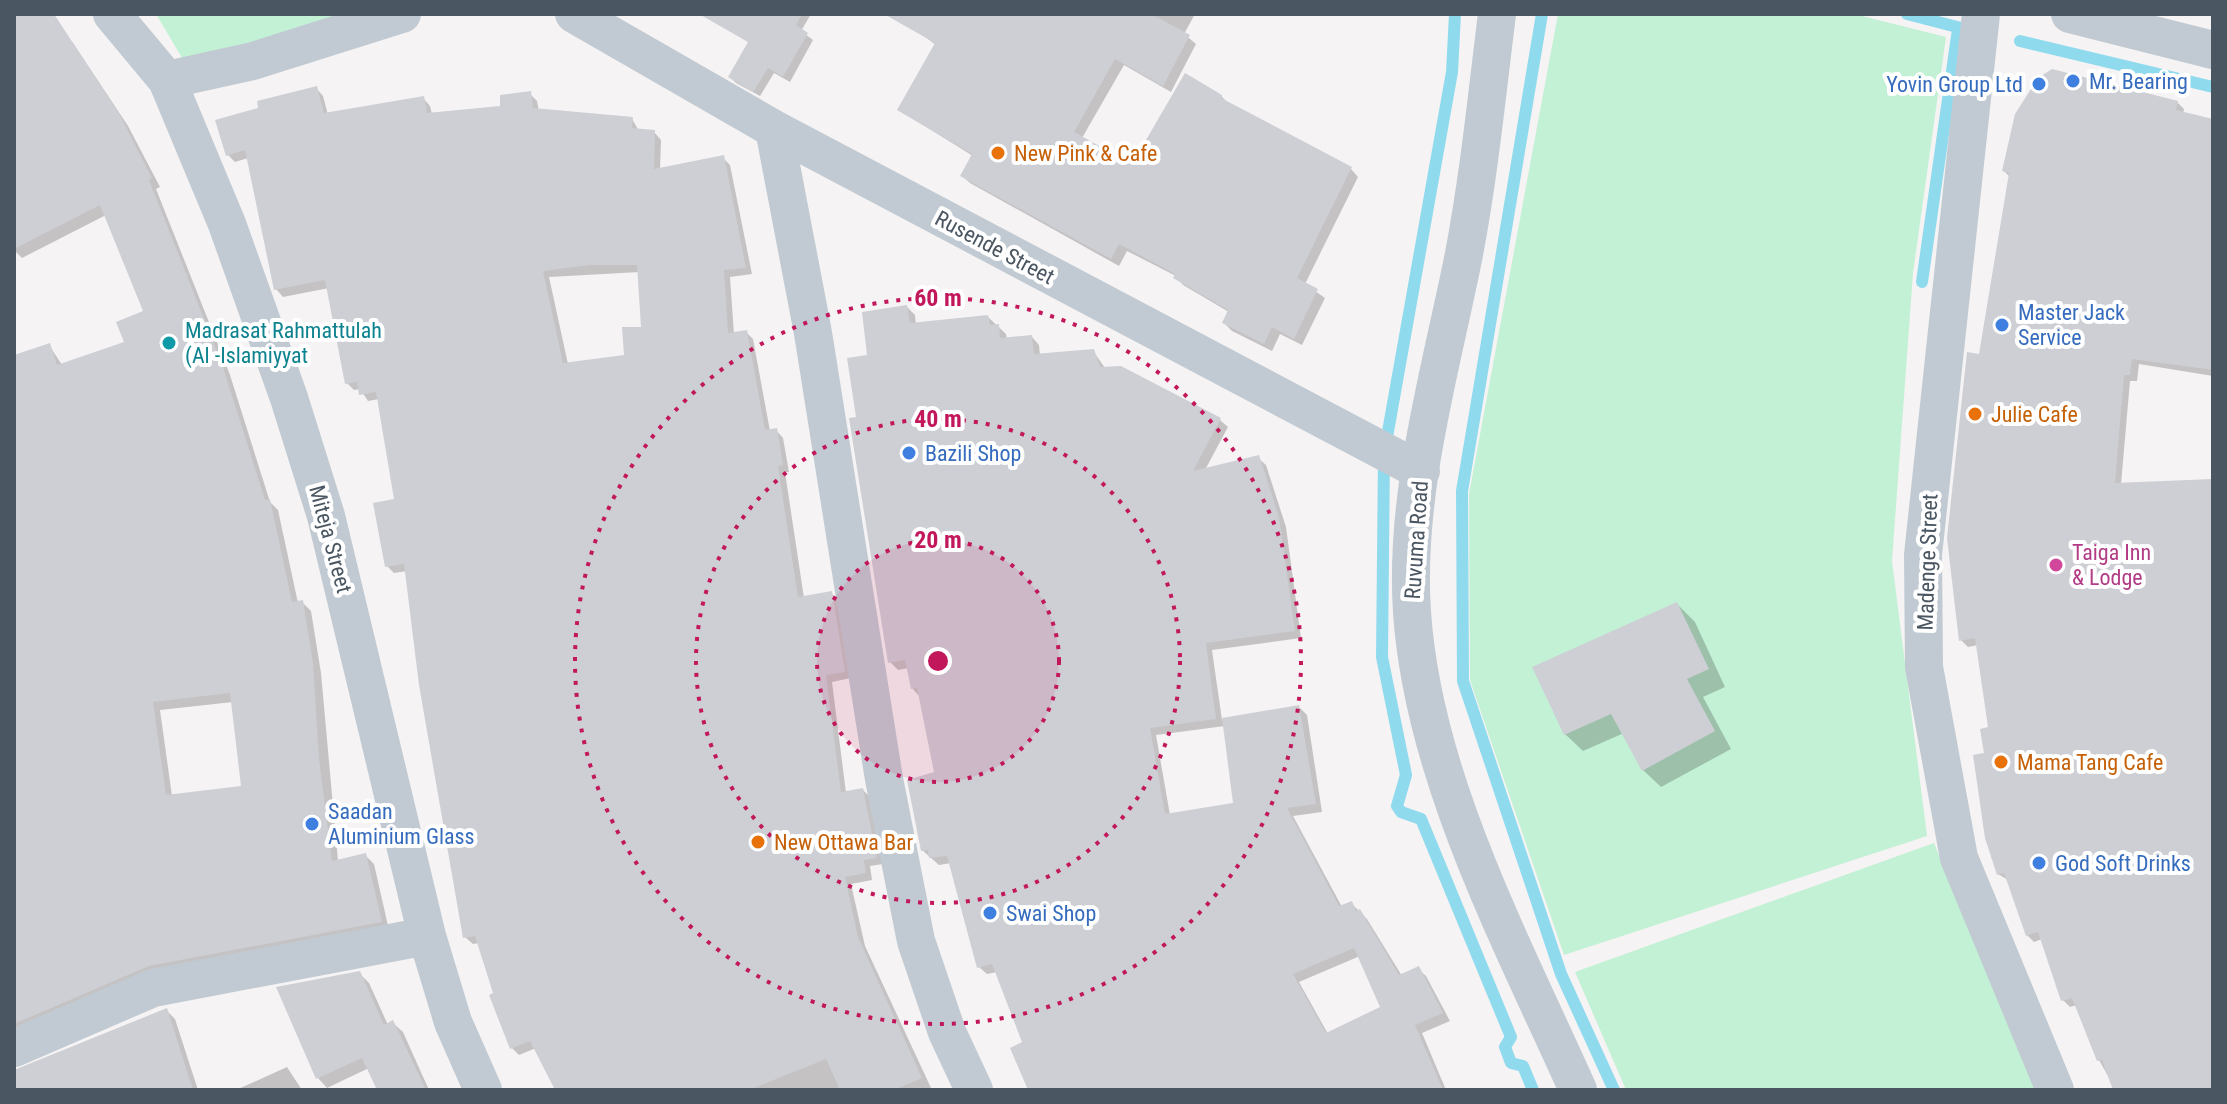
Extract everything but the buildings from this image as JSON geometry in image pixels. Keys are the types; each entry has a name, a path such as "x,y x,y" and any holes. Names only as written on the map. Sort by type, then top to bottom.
{"street":[{"name":"Miteja Street","path":"112,14 167,80 227,224 326,516 427,936 453,1022 483,1090"},
{"path":"167,80 253,61 402,14"},
{"name":"Rusende Street","path":"574,14 774,129 1421,471"},
{"name":"Ruvuma Road","path":"1497,14 1473,208 1421,471 1410,566 1412,616 1425,696 1449,789 1578,1090"},
{"name":"Madenge Street","path":"1981,14 1923,555 1924,667 1959,858 2055,1090"},
{"path":"2070,14 2179,28 2213,50"},
{"path":"774,129 816,348 884,779 916,941 947,1032 974,1090"},
{"path":"14,1048 153,988 427,936"}],"green space":[{"path":"156,14 353,14 185,63"},
{"path":"1558,14 1854,14 1946,37 1913,273 1892,561 1927,836 1564,955 1470,680 1469,494"},
{"path":"1934,843 2036,1090 1626,1090 1575,972"}],"waterway":[{"path":"1455,14 1452,72 1384,454 1382,657 1406,775 1397,806 1401,812 1421,819 1511,1037 1505,1047 1511,1063 1523,1066 1533,1090"},
{"path":"1542,14 1462,491 1463,681 1561,974 1614,1090"},
{"path":"1907,14 1965,29"},
{"path":"1922,282 1958,29"},
{"path":"2020,41 2213,87"}],"place":[{"name":"Mr. Bearing","path":"2073,81"},
{"name":"Yovin Group Ltd","path":"2039,84"},
{"name":"New Pink & Cafe","path":"998,153"},
{"name":"Master Jack Service","path":"2002,325"},
{"name":"Madrasat Rahmattulah (Al -Islamiyyat","path":"169,343"},
{"name":"Julie Cafe","path":"1975,414"},
{"name":"Bazili Shop","path":"909,453"},
{"name":"Taiga Inn & Lodge","path":"2056,565"},
{"name":"Mama Tang Cafe","path":"2001,762"},
{"name":"Saadan Aluminium Glass","path":"312,824"},
{"name":"New Ottawa Bar","path":"758,842"},
{"name":"God Soft Drinks","path":"2039,863"},
{"name":"Swai Shop","path":"990,913"}]}
